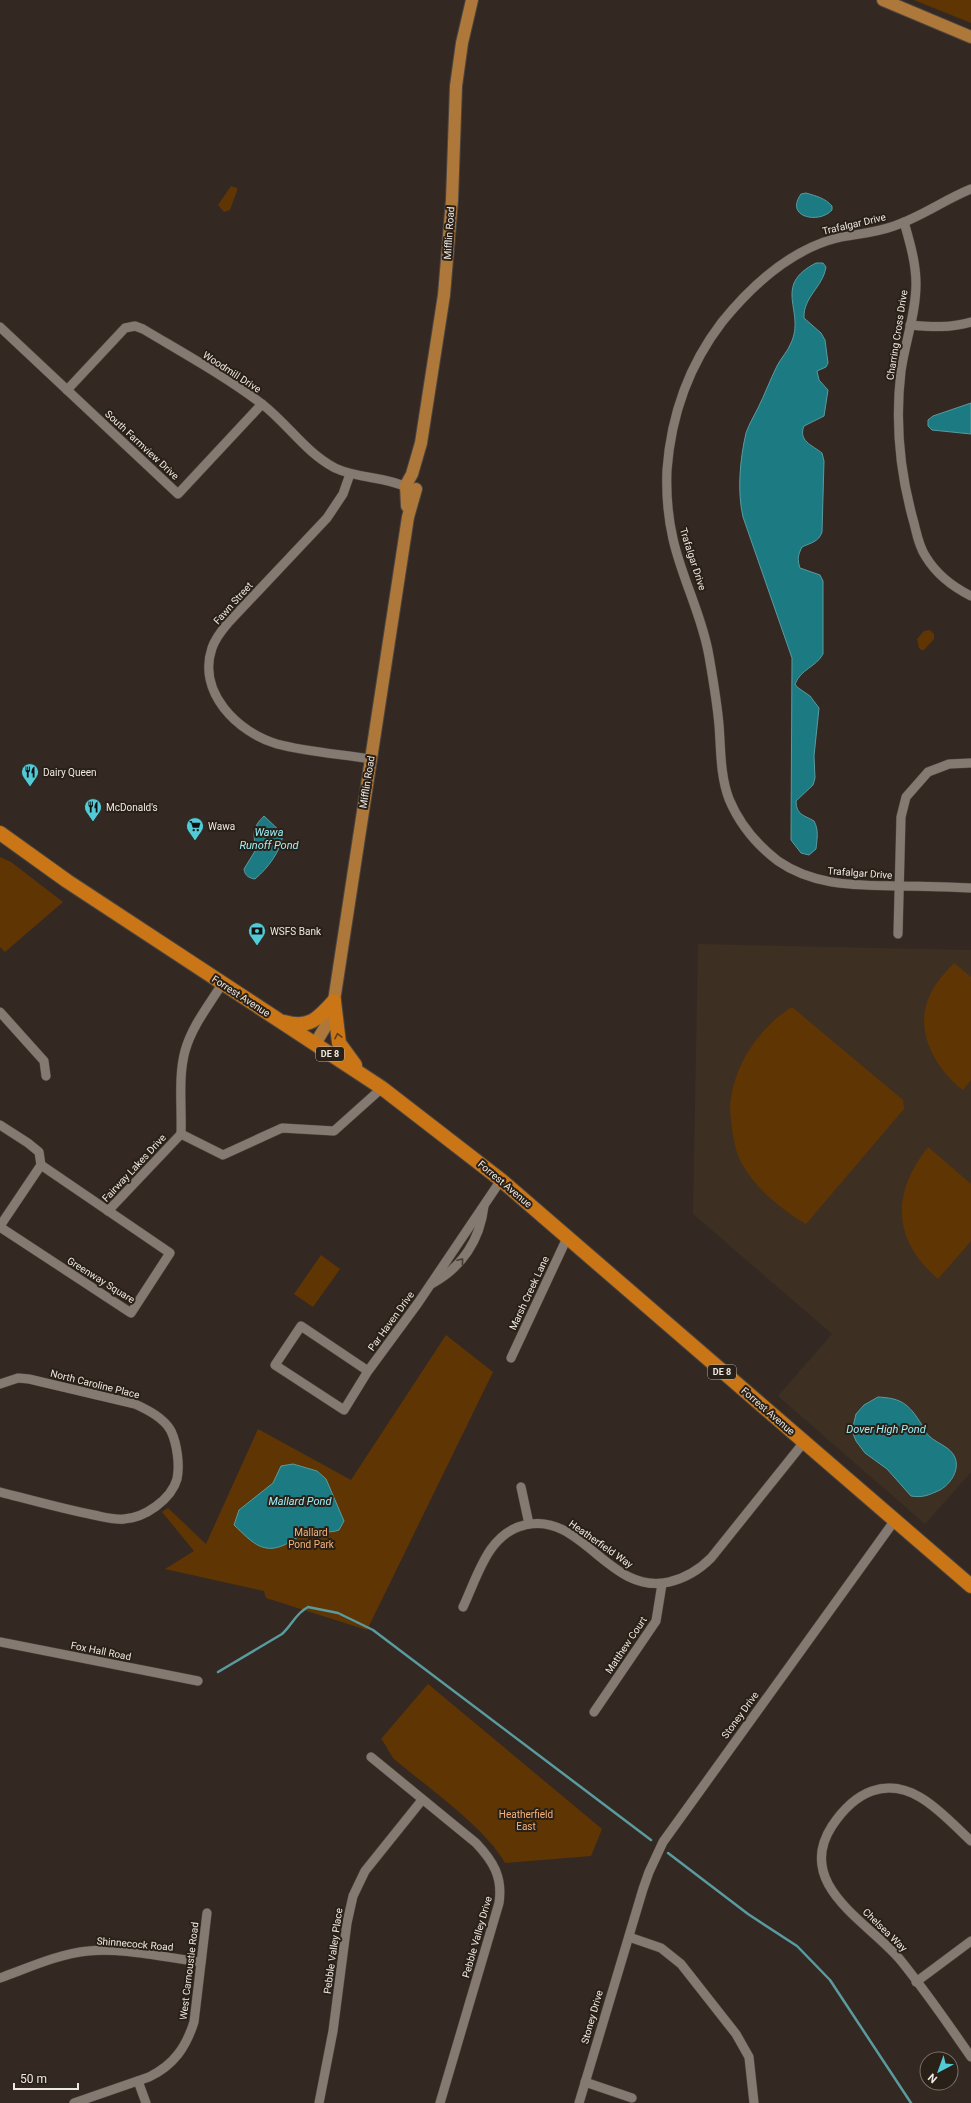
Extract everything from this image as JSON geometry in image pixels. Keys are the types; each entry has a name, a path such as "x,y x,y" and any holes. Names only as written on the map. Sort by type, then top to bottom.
{"highway":[{"name":"Forrest Avenue","path":"1,835 67,881 222,984 382,1088 501,1180 971,1586"},
{"path":"279,1020 296,1025 310,1023 322,1014 334,1001"},
{"path":"334,1001 339,1043 343,1051 368,1079"}],"main road":[{"name":"Mifflin Road","path":"315,1044 327,1024 334,1001 408,517 410,485 422,443 444,295 450,229 457,79 462,43 472,0"},
{"path":"883,0 971,38"}],"street":[{"name":"Trafalgar Drive","path":"971,189 904,222 881,230 826,241 800,253 772,271 734,309 714,334 698,358 682,393 672,433 667,483 668,505 673,539 700,618 709,655 716,701 724,784 737,815 745,828 778,860 801,874 826,882 840,884 971,888"},
{"name":"Charring Cross Drive","path":"904,222 915,267 915,304 901,370 899,393 900,456 907,498 919,542 925,556 944,579 957,589 971,596"},
{"path":"910,325 938,328 956,326 971,322"},
{"name":"Woodmill Drive","path":"67,390 125,328 135,326 143,328 262,404 315,455 336,468 350,474 410,485"},
{"name":"South Farmview Drive","path":"0,327 178,494 262,404"},
{"name":"Fawn Street","path":"350,474 342,494 327,518 228,623 212,647 208,662 209,676 214,692 230,716 260,737 292,747 371,759"},
{"path":"898,934 901,817 906,797 928,772 949,764 971,763"},
{"name":"Fairway Lakes Drive","path":"108,1211 181,1134 181,1074 185,1050 195,1028 222,984"},
{"path":"1,1014 44,1061 46,1076"},
{"path":"181,1134 224,1155 282,1128 334,1131 382,1088"},
{"path":"0,1125 39,1152 41,1165 108,1211"},
{"name":"Greenway Square","path":"41,1165 0,1227 131,1313 170,1253 108,1211"},
{"name":"Par Haven Drive","path":"368,1371 301,1326 275,1365 344,1410 368,1371 431,1284 501,1180"},
{"name":"Par Haven Drive","path":"431,1284 454,1268 475,1242 482,1220 484,1205"},
{"name":"Marsh Creek Lane","path":"511,1358 567,1238"},
{"name":"North Caroline Place","path":"0,1384 18,1378 29,1379 136,1404 150,1411 166,1425 171,1432 178,1458 177,1479 159,1504 145,1515 126,1519 116,1519 84,1513 0,1492"},
{"name":"Heatherfield Way","path":"463,1607 491,1549 512,1530 529,1524 552,1526 563,1530 625,1576 649,1583 662,1584 685,1577 704,1565 804,1442"},
{"path":"521,1487 529,1524"},
{"name":"Stoney Drive","path":"579,2103 649,1872 663,1842 895,1520"},
{"name":"Matthew Court","path":"594,1712 656,1621 662,1584"},
{"name":"Fox Hall Road","path":"0,1642 198,1681"},
{"name":"Pebble Valley Drive","path":"370,1757 476,1843 488,1856 496,1868 501,1891 496,1913 440,2103"},
{"name":"Chelsea Way","path":"971,1841 921,1796 906,1790 892,1788 876,1790 864,1794 843,1812 832,1826 823,1844 822,1855 825,1880 840,1902 893,1952 971,2057"},
{"name":"Pebble Valley Place","path":"319,2103 333,2032 346,1923 353,1896 365,1871 422,1800"},
{"name":"West Carnoustie Road","path":"74,2103 138,2081 165,2068 180,2054 194,2022 207,1913"},
{"path":"629,1937 661,1948 681,1964 736,2034 749,2057 754,2103"},
{"path":"916,1982 971,1941"},
{"name":"Shinnecock Road","path":"0,1978 63,1957 88,1951 112,1951 201,1962"},
{"path":"138,2081 146,2103"},
{"path":"585,2082 632,2098"}],"shaded area":[{"path":"698,944 971,950 971,1472 925,1524 778,1396 832,1334 693,1214"}],"green space":[{"path":"914,0 971,0 971,23"},
{"path":"231,186 237,188 237,191 230,210 224,212 218,205"},
{"path":"930,630 934,634 934,639 924,650 921,650 917,639 924,631"},
{"path":"0,857 11,862 63,902 5,952 0,947"},
{"path":"954,963 971,977 971,1080 963,1090 944,1071 936,1060 926,1034 924,1021 925,1008 932,991 940,978"},
{"path":"792,1007 903,1100 904,1109 806,1224 770,1198 748,1173 740,1160 734,1142 730,1114 730,1102 734,1085 744,1058 760,1035 770,1024"},
{"path":"928,1147 971,1184 971,1241 938,1279 923,1264 912,1248 905,1232 902,1216 903,1199 907,1182"},
{"path":"321,1255 340,1269 313,1307 294,1294"},
{"name":"Mallard Pond Park","path":"446,1335 493,1372 367,1630 266,1598 264,1591 165,1569 194,1551 162,1512 168,1508 206,1544 258,1429 351,1480"},
{"name":"Heatherfield East","path":"428,1684 602,1829 591,1856 505,1863 496,1850 470,1822 394,1759 381,1739"}],"water":[{"path":"806,193 826,201 832,206 832,210 820,217 806,216 800,213 797,209 797,202 801,194"},
{"path":"816,263 823,263 826,267 821,280 807,304 804,318 821,333 825,340 828,363 826,367 817,371 819,380 828,390 824,416 804,426 803,435 804,439 810,445 822,453 824,461 822,532 819,538 802,547 798,560 800,568 820,575 823,581 823,654 817,662 801,675 795,684 810,696 819,708 814,756 815,778 813,785 796,801 796,806 799,812 814,821 817,828 816,849 809,855 801,853 791,840 792,658 743,517 740,486 742,453 746,433 777,366 790,346 795,331 792,290 795,281 803,272"},
{"path":"971,403 971,434 932,430 928,426 928,420 933,416"},
{"name":"Wawa Runoff Pond","path":"264,816 283,834 277,853 265,870 255,879 248,876 244,869 255,851 254,832"},
{"name":"Dover High Pond","path":"878,1397 891,1398 906,1405 914,1413 928,1435 952,1453 955,1459 956,1471 950,1482 940,1490 926,1496 911,1496 887,1469 865,1453 856,1441 852,1431 856,1414 864,1405"},
{"name":"Mallard Pond","path":"293,1464 317,1471 326,1479 344,1521 339,1530 328,1532 309,1532 281,1546 273,1548 259,1546 234,1525 239,1510 273,1483 281,1466"}],"waterway":[{"path":"218,1672 282,1634 297,1616 308,1607 338,1613 373,1630 651,1840"},
{"path":"668,1853 748,1914 797,1946 830,1980 911,2103"}],"place":[{"name":"Dairy Queen","path":"30,787"},
{"name":"McDonald's","path":"93,822"},
{"name":"Wawa","path":"195,841"},
{"name":"WSFS Bank","path":"257,946"}]}
